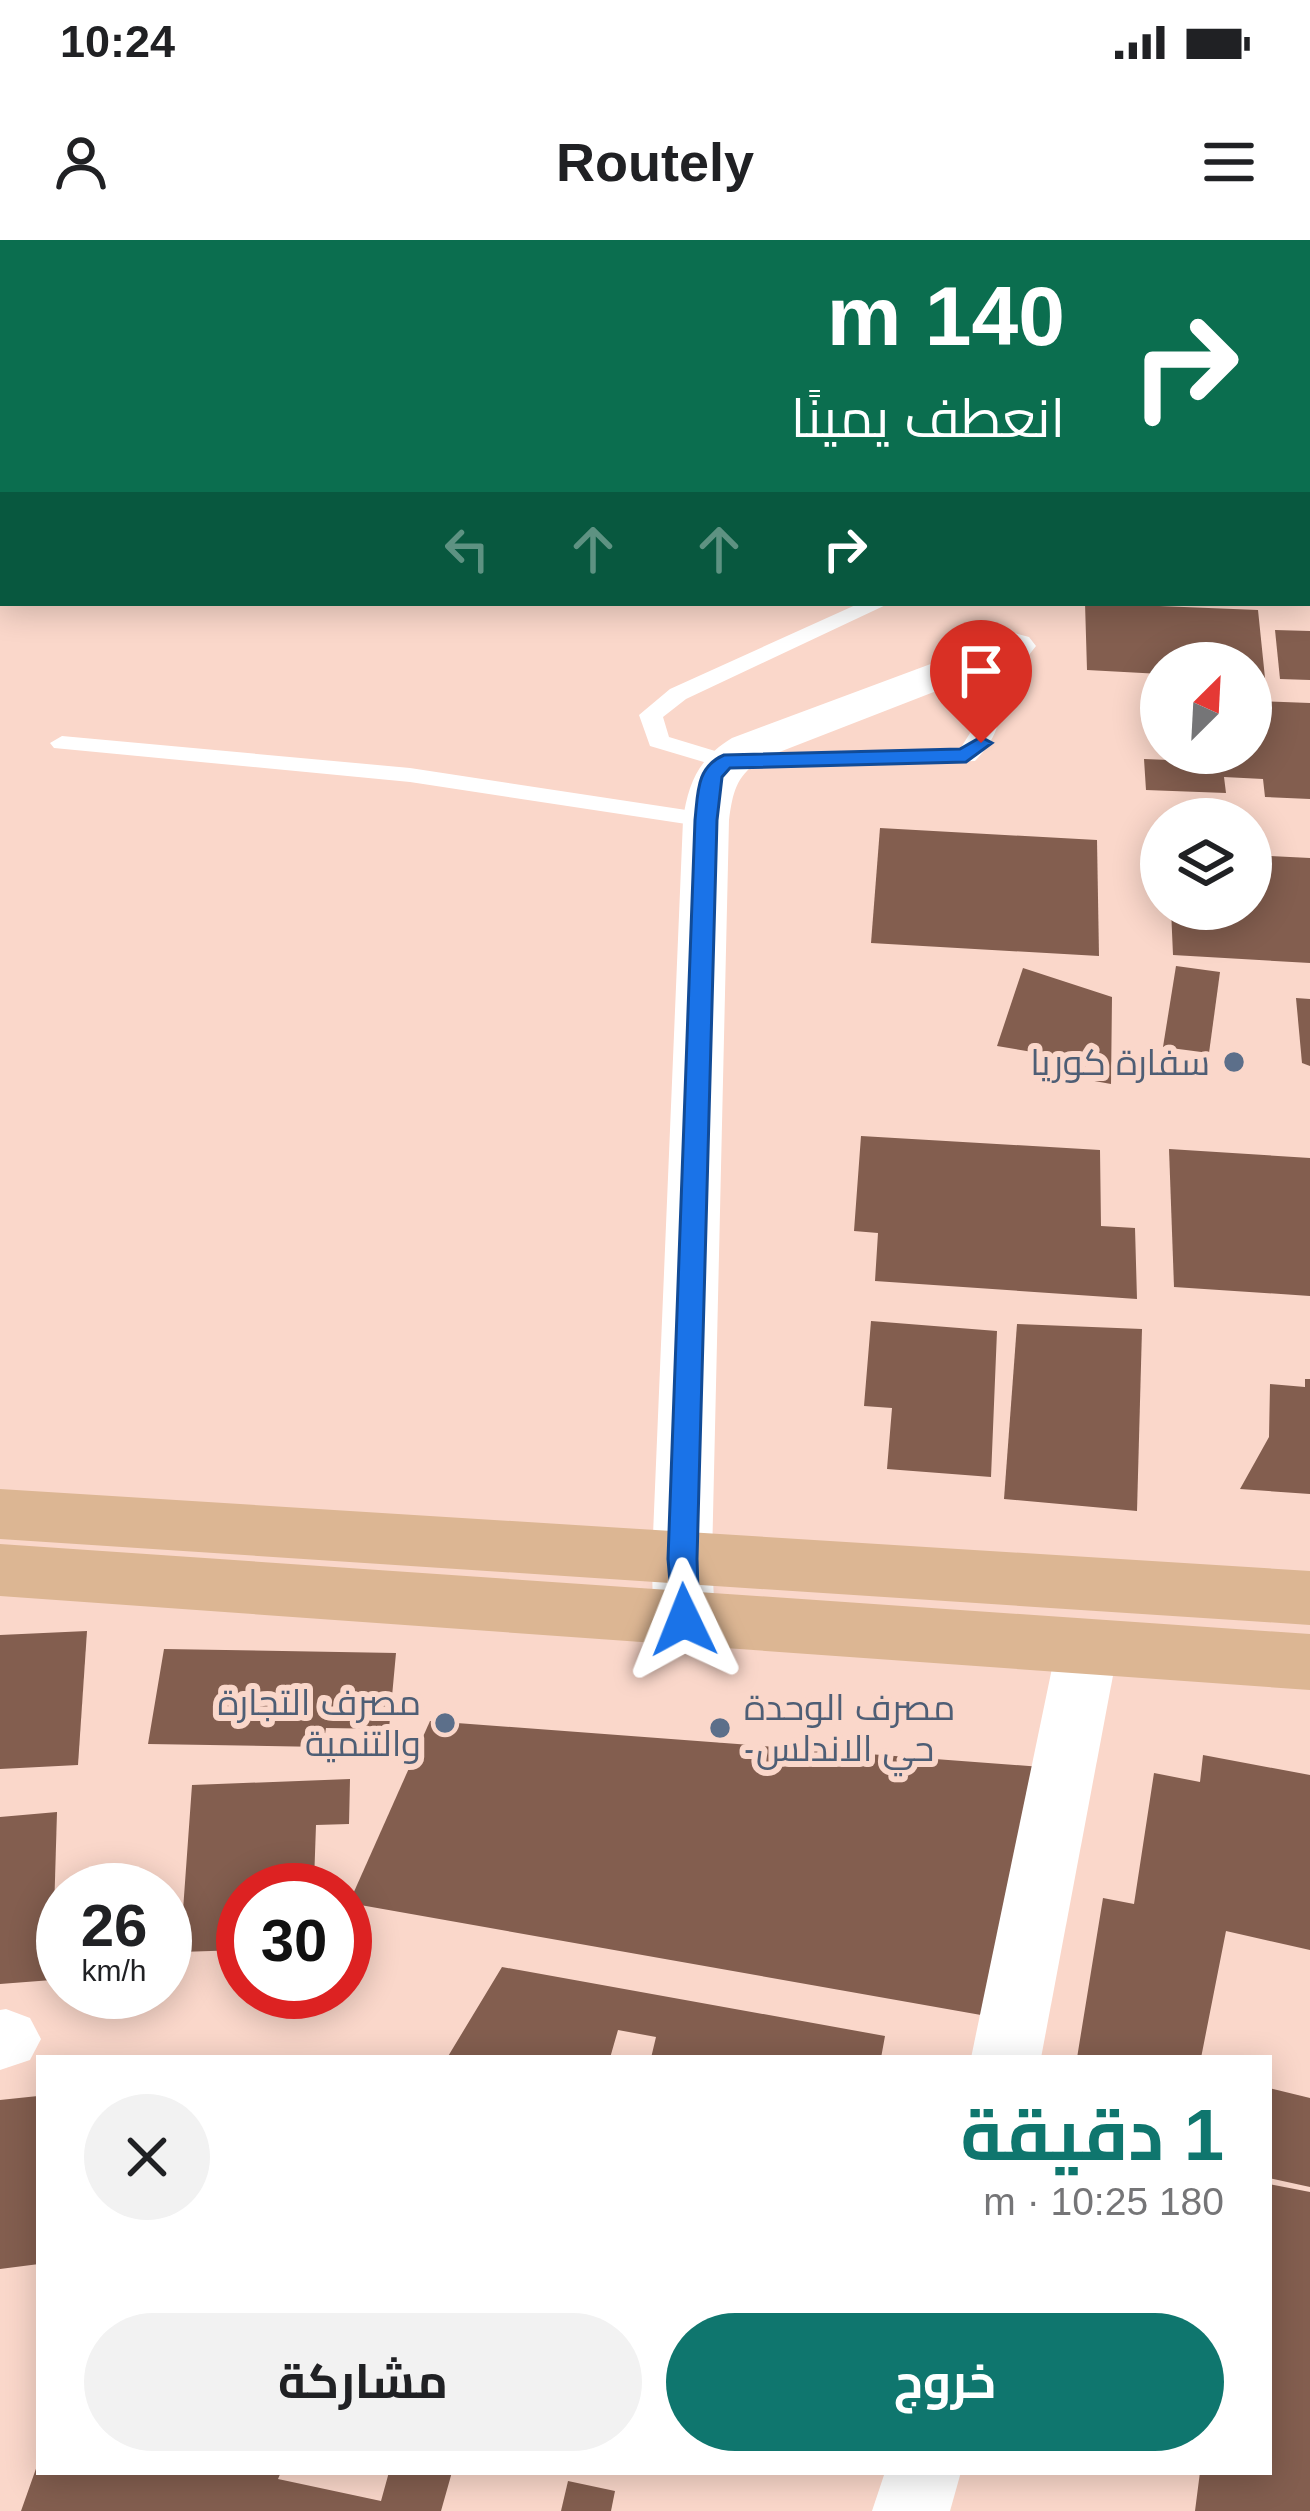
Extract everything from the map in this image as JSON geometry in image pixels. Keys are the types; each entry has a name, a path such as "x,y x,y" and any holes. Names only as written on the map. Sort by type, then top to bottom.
{"main road":[{"path":"0,1514 683,1590 1087,1649 1310,1661"},
{"path":"0,1570 683,1590 1310,1598"}],"street":[{"path":"683,1590 711,776 724,761 1000,651"},
{"path":"1007,2055 1087,1649"},
{"path":"911,2511 922,2475"}],"lane":[{"path":"872,606 678,694 651,715 658,742 724,761 966,756 992,724 1000,651"},
{"path":"62,743 410,775 706,820"}],"building":[{"path":"1085,606 1258,610 1261,642 1140,642 1140,673 1087,670"},
{"path":"1275,630 1310,631 1310,680 1280,679"},
{"path":"1272,702 1310,703 1310,799 1265,797 1263,779 1224,777 1226,793 1146,790 1145,774 1272,774"},
{"path":"880,828 1097,840 1099,956 871,943"},
{"path":"1272,856 1310,858 1310,963 1173,955 1172,930 1272,930"},
{"path":"1176,966 1220,972 1209,1053 1163,1047"},
{"path":"1023,968 1112,997 1111,1084 1050,1073 1056,1056 997,1046"},
{"path":"1296,998 1310,999 1310,1066 1302,1063"},
{"path":"861,1136 1100,1150 1101,1226 1135,1228 1137,1299 875,1281 878,1233 854,1231"},
{"path":"1169,1149 1310,1158 1310,1296 1174,1287"},
{"path":"871,1321 997,1331 991,1477 887,1469 892,1408 864,1406"},
{"path":"1017,1324 1142,1329 1137,1511 1004,1499"},
{"path":"1305,1379 1310,1379 1310,1494 1240,1489 1269,1437 1270,1384 1305,1387"},
{"path":"87,1631 78,1765 0,1769 0,1635"},
{"path":"164,1649 396,1653 389,1729 326,1728 323,1747 148,1744"},
{"path":"430,1721 1042,1767 981,2015 372,1907 372,1863 367,1863"},
{"path":"1203,1755 1310,1775 1310,1950 1226,1931 1202,2055 1077,2055 1103,1898 1134,1904 1154,1773 1200,1782"},
{"path":"350,1779 349,1824 316,1825 315,1863 216,1863 216,1951 192,1952 192,1863 186,1863 192,1785"},
{"path":"57,1812 55,1863 36,1863 36,1981 0,1984 0,1817"},
{"path":"502,1967 885,2036 882,2055 652,2055 656,2037 618,2030 611,2055 449,2055"},
{"path":"1272,2089 1310,2098 1310,2187 1272,2179"},
{"path":"36,2096 36,2264 0,2269 0,2100"},
{"path":"1272,2185 1310,2192 1310,2511 1195,2511 1200,2475 1272,2475"},
{"path":"36,2469 36,2475 280,2475 278,2479 381,2501 388,2475 451,2475 441,2511 21,2511"},
{"path":"568,2481 615,2491 611,2511 561,2511"}],"place":[{"name":"سفارة كوريا","path":"1234,1062"},
{"name":"مصرف التجارة والتنمية","path":"445,1723"},
{"name":"مصرف الوحدة -حي الاندلس","path":"720,1728"}],"route":[{"path":"684,1620 682,1559 711,776 724,761 966,756 981,743"}]}
